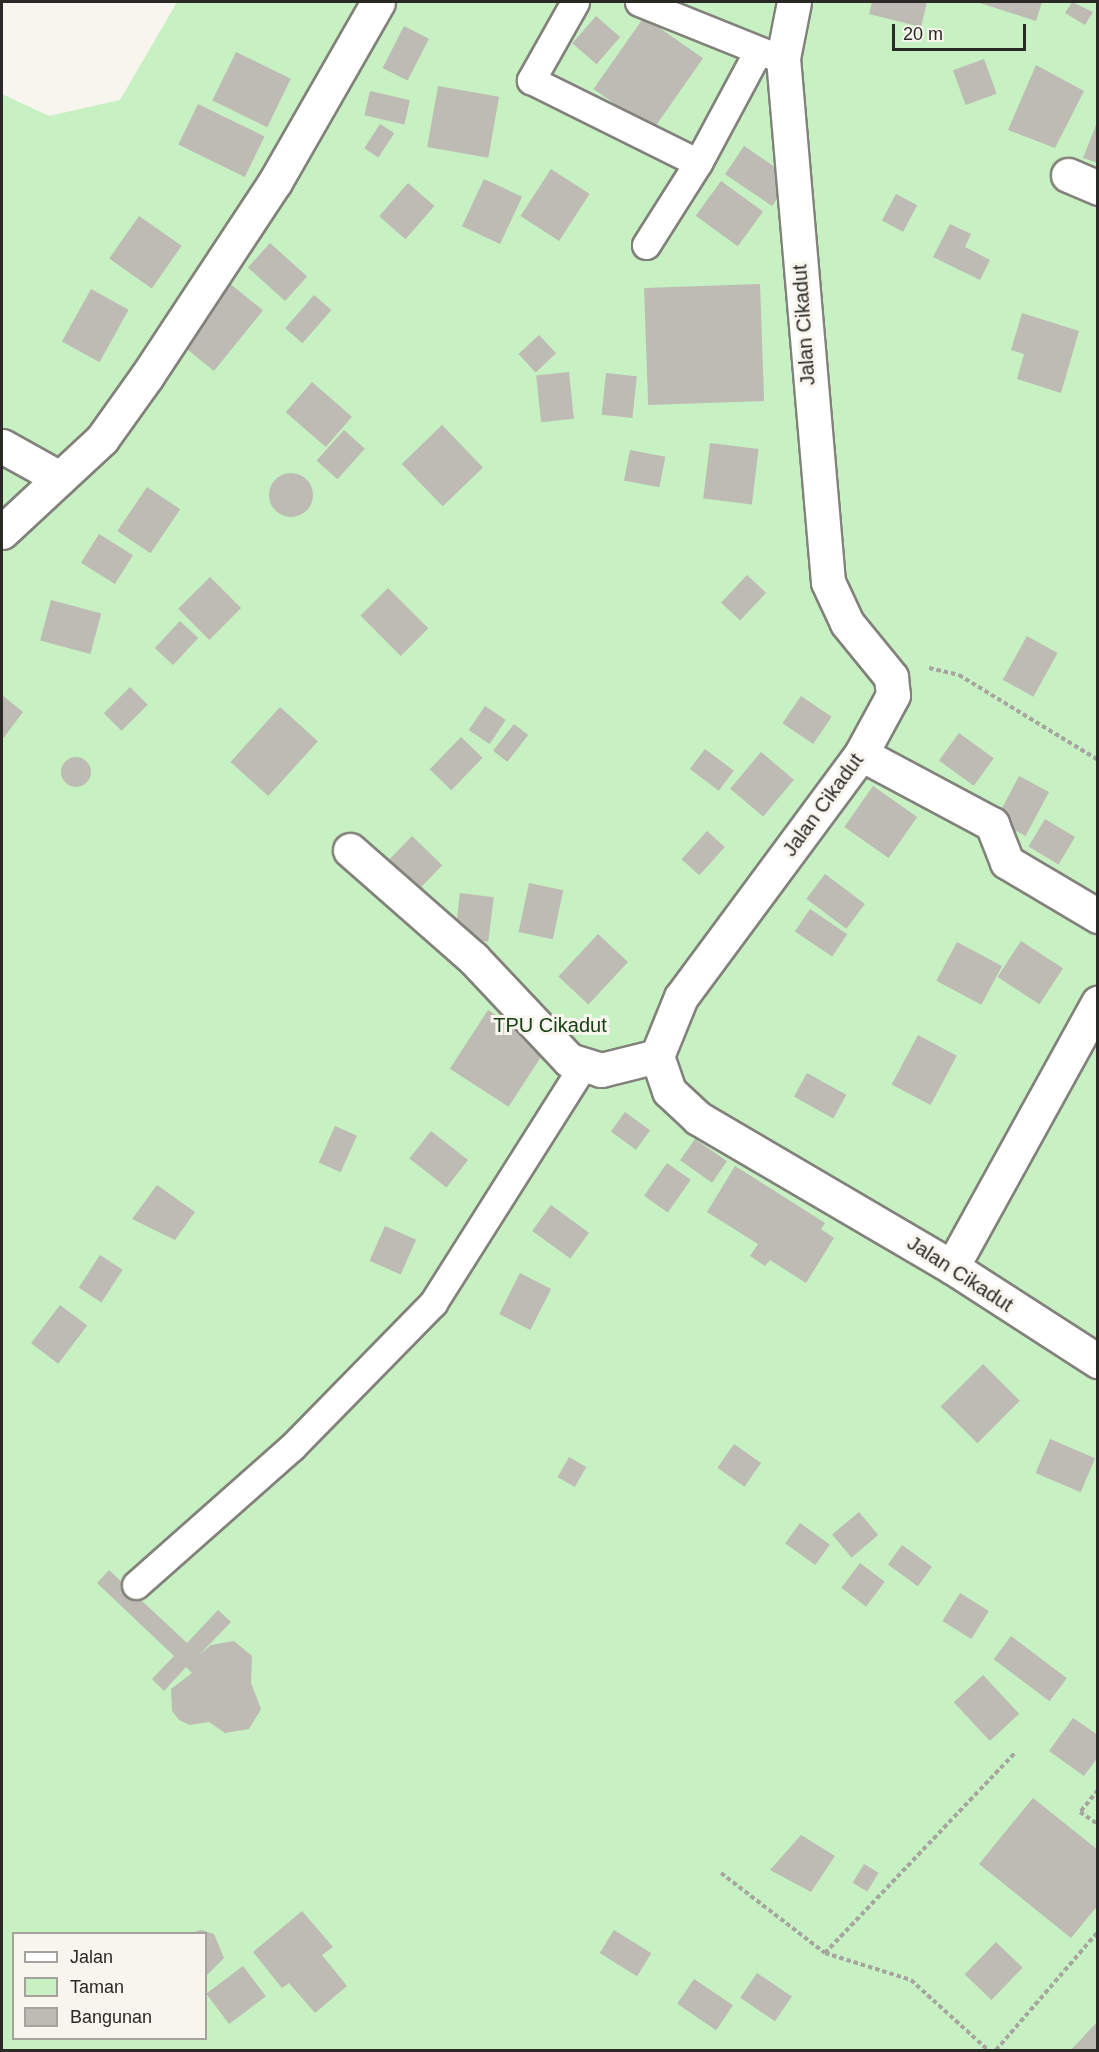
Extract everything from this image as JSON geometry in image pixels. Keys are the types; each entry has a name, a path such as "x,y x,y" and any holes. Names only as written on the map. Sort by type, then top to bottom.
{"street":[{"path":"2,531 56,476 102,439 147,376 275,182 376,2"},
{"name":"Jalan Cikadut","path":"794,2 770,55 828,582 846,622 891,677 893,695 861,754 681,997 657,1056 669,1090 698,1118 952,1267 1098,1361"},
{"path":"2,446 56,476"},
{"path":"861,754 992,824 1007,862 1098,916"},
{"path":"350,850 473,958 569,1060 582,1067 601,1070 657,1056"},
{"path":"952,1267 1098,1003"}],"lane":[{"path":"575,2 531,80 698,163"},
{"path":"639,2 770,55 646,245"},
{"path":"136,1585 292,1447 433,1303 582,1067"}],"path":[{"path":"891,677 918,668 959,675 1098,760"},
{"path":"825,1953 1016,1752"},
{"path":"1098,1790 1080,1812 1098,1824"},
{"path":"721,1873 825,1953 911,1980 988,2050"},
{"path":"996,2050 1098,1932"}],"green space":[{"name":"TPU Cikadut","path":"177,2 1097,2 1097,2050 2,2050 2,94 49,116 120,100"}],"building":[{"path":"872,2 927,2 921,27 869,14"},
{"path":"977,2 1042,2 1036,21"},
{"path":"1072,2 1093,12 1085,25 1065,13"},
{"path":"596,16 620,37 597,64 572,43"},
{"path":"644,17 703,58 653,130 594,89"},
{"path":"404,26 429,39 408,81 383,68"},
{"path":"236,52 291,79 267,127 212,101"},
{"path":"984,59 997,94 966,105 953,70"},
{"path":"1036,65 1084,91 1055,148 1008,130"},
{"path":"438,86 499,97 488,158 427,147"},
{"path":"370,91 410,100 404,125 364,115"},
{"path":"198,104 265,136 245,177 178,144"},
{"path":"1098,120 1098,163 1083,158"},
{"path":"380,124 394,133 378,158 364,148"},
{"path":"744,146 791,178 772,206 725,174"},
{"path":"551,169 590,194 559,241 521,216"},
{"path":"484,179 522,197 500,244 462,226"},
{"path":"721,181 763,212 738,246 696,216"},
{"path":"408,183 434,206 406,239 379,216"},
{"path":"896,194 917,205 903,232 882,220"},
{"path":"139,216 182,246 152,288 109,259"},
{"path":"950,224 971,234 965,247 990,260 980,280 933,257"},
{"path":"270,243 307,276 285,301 248,268"},
{"path":"228,282 263,310 214,371 179,343"},
{"path":"760,284 764,401 648,405 644,288"},
{"path":"91,289 129,310 100,362 62,341"},
{"path":"314,295 331,310 302,343 285,328"},
{"path":"1022,313 1079,331 1061,393 1017,379 1024,354 1011,350"},
{"path":"539,335 556,353 536,372 519,354"},
{"path":"569,372 574,419 541,422 536,375"},
{"path":"606,373 637,376 632,418 602,415"},
{"path":"312,382 352,417 326,447 286,412"},
{"path":"442,425 483,467 443,506 402,464"},
{"path":"344,430 365,449 337,479 317,460"},
{"path":"710,443 759,449 752,505 703,499"},
{"path":"630,450 665,457 659,487 624,480"},
{"path":"291,473 300,474 307,479 312,486 312,504 307,511 300,516 291,517 282,516 275,511 270,504 269,495 270,486 275,479 282,474"},
{"path":"147,487 180,509 151,553 117,531"},
{"path":"99,534 133,555 115,584 81,563"},
{"path":"747,575 766,593 740,621 721,603"},
{"path":"210,577 241,608 209,640 178,609"},
{"path":"388,588 428,628 401,656 360,616"},
{"path":"51,600 101,613 90,654 40,641"},
{"path":"180,621 198,638 173,665 155,648"},
{"path":"1027,636 1058,653 1033,697 1003,680"},
{"path":"130,687 148,705 122,731 104,713"},
{"path":"2,695 23,712 2,740"},
{"path":"801,696 832,717 813,744 783,723"},
{"path":"485,706 506,720 490,744 469,730"},
{"path":"280,707 318,741 268,796 230,762"},
{"path":"514,724 528,735 507,762 493,751"},
{"path":"959,733 994,758 974,786 939,761"},
{"path":"461,737 483,758 451,790 430,769"},
{"path":"705,749 734,771 719,791 690,769"},
{"path":"761,752 794,780 763,816 730,789"},
{"path":"76,757 86,762 91,772 86,782 76,787 66,782 61,772 66,762"},
{"path":"1019,776 1049,792 1026,836 996,820"},
{"path":"873,786 917,817 889,858 844,827"},
{"path":"1045,819 1075,837 1059,864 1029,846"},
{"path":"707,831 725,847 699,875 682,859"},
{"path":"412,836 442,865 419,890 388,860"},
{"path":"825,874 865,904 846,929 806,899"},
{"path":"529,883 563,890 553,939 519,932"},
{"path":"460,893 494,897 488,942 455,938"},
{"path":"810,909 847,934 832,957 795,931"},
{"path":"598,934 628,962 588,1004 558,976"},
{"path":"1021,941 1063,968 1040,1004 998,977"},
{"path":"957,942 1002,966 981,1005 936,981"},
{"path":"488,1010 547,1048 509,1107 450,1069"},
{"path":"918,1035 957,1056 931,1105 892,1084"},
{"path":"807,1073 846,1095 833,1118 794,1097"},
{"path":"625,1112 650,1130 636,1150 611,1131"},
{"path":"335,1126 357,1136 341,1172 319,1163"},
{"path":"431,1131 468,1160 446,1188 409,1159"},
{"path":"695,1139 727,1161 712,1183 680,1160"},
{"path":"667,1163 691,1180 668,1212 644,1196"},
{"path":"735,1166 825,1223 821,1229 834,1238 806,1283 770,1260 765,1266 750,1256 758,1244 707,1212"},
{"path":"157,1185 195,1212 175,1240 132,1219"},
{"path":"551,1205 589,1233 570,1259 532,1231"},
{"path":"385,1226 416,1240 401,1275 370,1261"},
{"path":"100,1255 123,1270 101,1302 79,1288"},
{"path":"520,1273 551,1289 530,1330 499,1314"},
{"path":"60,1305 87,1325 58,1364 31,1343"},
{"path":"983,1364 1020,1401 977,1443 941,1406"},
{"path":"1050,1439 1095,1458 1081,1492 1036,1473"},
{"path":"734,1444 761,1463 744,1487 717,1468"},
{"path":"569,1457 586,1467 575,1487 558,1477"},
{"path":"859,1512 878,1535 851,1557 832,1534"},
{"path":"800,1523 830,1545 815,1565 785,1543"},
{"path":"902,1545 932,1567 918,1586 888,1564"},
{"path":"860,1563 885,1582 866,1606 841,1588"},
{"path":"109,1570 187,1643 218,1610 231,1622 199,1655 211,1645 234,1641 252,1656 251,1683 261,1709 249,1729 225,1733 209,1722 190,1725 179,1720 172,1711 171,1689 192,1673 186,1667 164,1691 152,1679 174,1656 97,1583"},
{"path":"960,1593 989,1611 971,1639 943,1621"},
{"path":"1011,1636 1067,1678 1049,1701 994,1659"},
{"path":"983,1675 1019,1714 990,1741 954,1702"},
{"path":"1073,1718 1098,1735 1098,1757 1084,1776 1049,1751"},
{"path":"1033,1798 1098,1850 1098,1905 1071,1938 979,1864"},
{"path":"801,1835 835,1856 811,1892 770,1870"},
{"path":"864,1864 879,1873 867,1892 853,1883"},
{"path":"302,1911 333,1947 322,1955 347,1986 315,2013 289,1983 282,1988 253,1952"},
{"path":"201,1930 214,1934 224,1958 207,1975 207,1932 194,1932"},
{"path":"614,1930 651,1953 637,1976 600,1953"},
{"path":"996,1942 1023,1968 991,2000 965,1974"},
{"path":"243,1966 266,1996 229,2024 207,1993"},
{"path":"757,1973 792,1996 775,2021 740,1998"},
{"path":"694,1979 733,2005 716,2030 677,2004"},
{"path":"1098,2021 1098,2050 1071,2050"}]}
